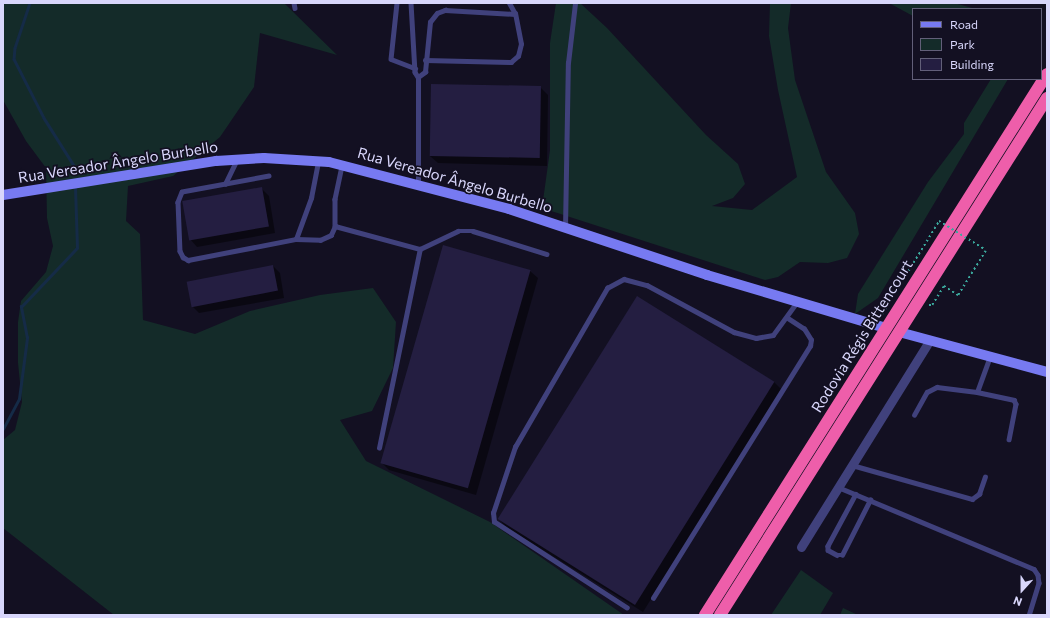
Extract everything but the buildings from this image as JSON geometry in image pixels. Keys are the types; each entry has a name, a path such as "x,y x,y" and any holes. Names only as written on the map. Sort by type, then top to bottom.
{"highway":[{"name":"Rodovia Régis Bittencourt","path":"705,615 1047,74"},
{"name":"Rodovia Régis Bittencourt","path":"720,615 1047,98"}],"main road":[{"name":"Rua Vereador Ângelo Burbello","path":"3,195 196,163 237,159 318,160 343,164 418,184 565,228 797,302 886,328"},
{"path":"899,332 1047,372"}],"street":[{"path":"801,547 930,340"}],"lane":[{"path":"397,3 392,58 415,68"},
{"path":"411,3 415,68 418,78 418,184"},
{"path":"425,60 512,62 518,56 521,44 515,14 509,3"},
{"path":"565,228 568,63 576,3"},
{"path":"418,78 425,72 430,22 437,13 445,10 515,14"},
{"path":"225,184 237,159"},
{"path":"296,239 311,198 318,160"},
{"path":"269,176 182,192 178,197 180,251 183,257 188,260 296,239 320,240 331,235 334,226 335,199 343,164"},
{"path":"334,226 420,249 458,232 474,231 547,254"},
{"path":"379,448 420,249"},
{"path":"627,608 494,522 492,513 515,447 607,288 624,279 646,285 734,332 756,338 773,335 787,318 797,302"},
{"path":"653,598 810,346 811,340 804,329 787,318"},
{"path":"977,392 990,357"},
{"path":"914,415 930,389 937,387 977,392 1014,400 1016,404 1009,438"},
{"path":"852,465 972,499 979,494 985,477"},
{"path":"838,487 1034,569 1038,575 1039,583 1030,615"},
{"path":"856,494 828,546 828,550 837,555 842,555 870,500"}],"path":[{"path":"863,321 882,314 940,221 986,250 958,295 944,286 932,305 917,304"}],"green space":[{"path":"3,3 284,3 337,55 260,33 254,87 220,137 173,176 128,186 126,221 140,234 143,320 195,334 250,311 320,295 373,288 396,322 393,368 372,411 340,420 366,461 490,522 624,615 114,615 3,528 3,440 15,430 22,402 18,363 18,322 21,301 46,272 53,246 47,218 46,168 26,141 3,100"},
{"path":"556,3 580,3 607,28 706,135 738,164 745,184 733,198 712,206 752,210 797,177 778,90 769,36 770,3 791,3 788,28 795,80 826,172 855,213 859,234 847,258 828,263 800,262 778,277 765,280 542,208 550,150 550,43"},
{"path":"889,3 954,3 972,8 912,8 912,15"},
{"path":"990,80 1007,80 878,298 855,314 858,294 928,182 964,134 964,123"},
{"path":"801,570 833,593 820,615 771,615"},
{"path":"843,608 858,615 840,615"}],"waterway":[{"path":"30,3 15,48 14,59 44,118 75,167 75,174"},
{"path":"3,429 19,399 27,338 21,307 77,248 75,189"}]}
